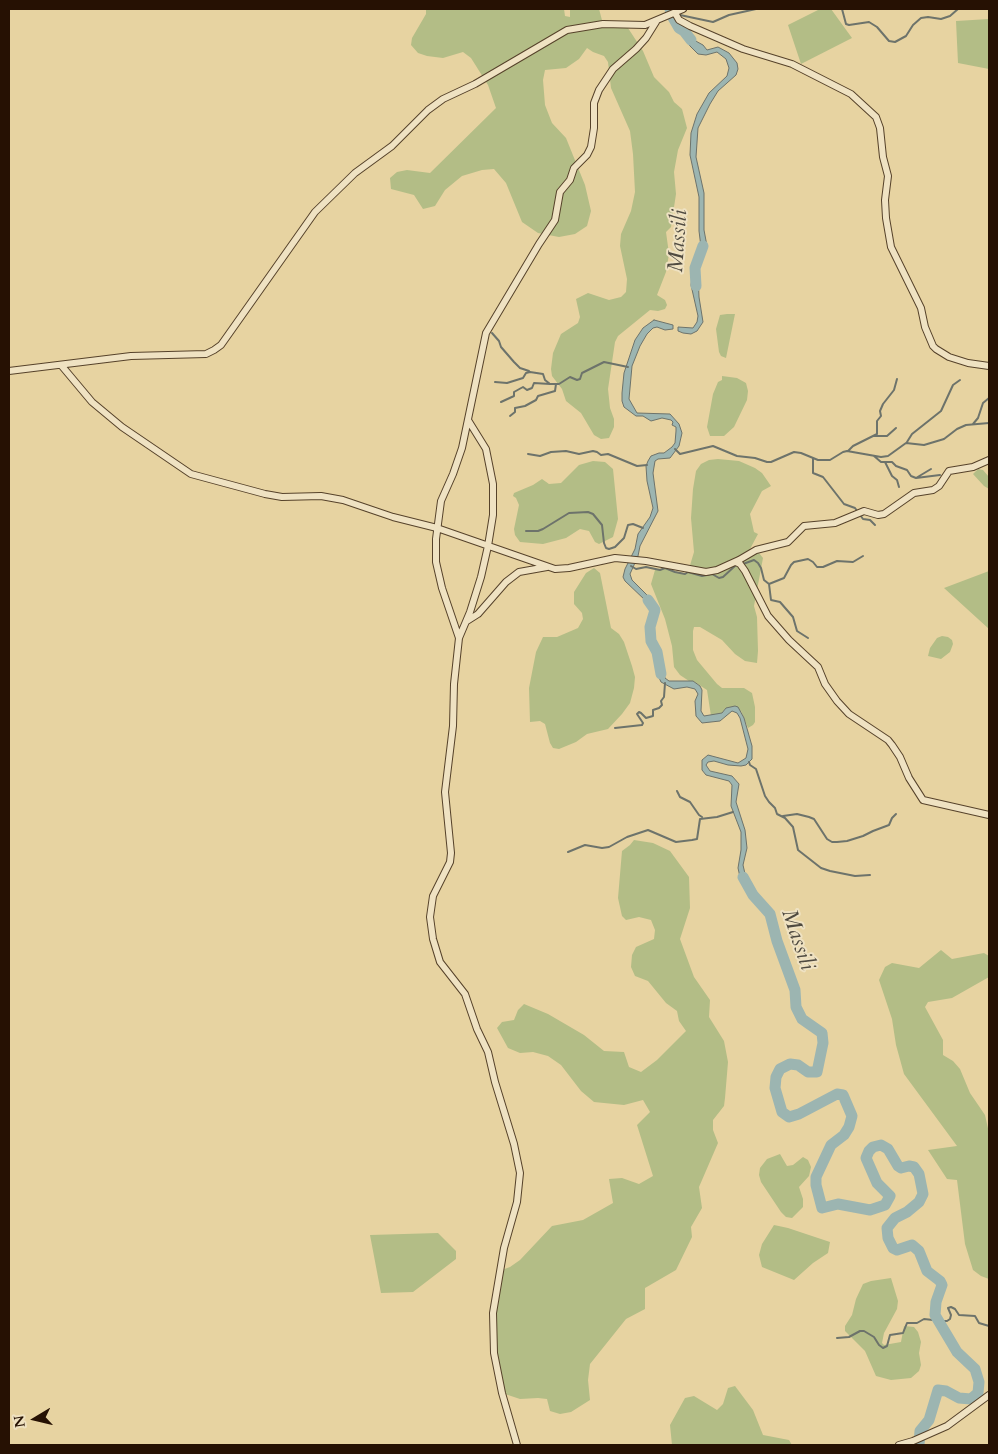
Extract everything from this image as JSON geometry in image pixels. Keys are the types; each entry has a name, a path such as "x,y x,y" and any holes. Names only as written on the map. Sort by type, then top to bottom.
{"street":[{"path":"9,371 131,356 206,354 214,350 221,345 315,212 355,173 392,146 428,110 443,99 508,66 567,30 603,24 645,25 656,22 683,9"},
{"path":"675,13 679,20 690,26 743,49 792,64 851,94 876,117 880,128 883,157 888,176 885,200 891,247 922,308 925,327 933,346 949,357 968,363 989,366"},
{"path":"459,638 442,588 436,562 437,528 441,501 462,448 486,333 539,244 556,220 560,192 570,180 574,168 588,155 594,128 594,103 599,90 613,69 636,50 656,22"},
{"path":"62,365 92,402 122,427 191,474 282,497 321,496 343,500 393,517 437,528 555,569 569,568 615,558 660,563 706,572 736,562 756,550 788,542 804,526 835,522 864,512 884,514 914,493 933,490 939,486 949,471 973,467 989,460"},
{"path":"468,420 486,449 493,484 493,515 481,577 459,638 454,684 453,726 445,792 451,853 450,862 433,896 430,917 433,939 440,962 465,994 477,1029 488,1052 514,1144 520,1173 517,1202 504,1248 493,1313 494,1353 502,1393 517,1445"},
{"path":"736,562 746,572 768,616 789,640 818,666 825,684 837,701 849,714 888,740 892,745 923,800 989,815"},
{"path":"466,622 478,614 506,582 519,572 548,567"},
{"path":"900,1445 948,1426 989,1395"}],"green space":[{"path":"426,9 564,9 565,16 570,17 570,9 599,9 603,24 626,25 643,51 654,77 682,109 687,128 678,150 674,172 676,194 671,227 666,232 669,254 666,272 657,295 665,300 667,305 665,309 658,311 650,310 618,336 615,342 608,389 614,427 609,438 601,439 594,435 581,413 566,401 562,389 552,376 551,369 553,353 561,334 578,323 580,317 576,299 588,293 609,300 621,297 626,292 627,279 620,246 621,234 631,211 635,192 633,154 630,131 611,88 608,62 604,56 587,48 579,59 566,68 545,70 543,80 545,105 552,123 566,138 585,185 591,211 587,226 575,234 559,237 538,233 522,222 506,183 494,169 482,170 462,176 445,190 435,206 423,209 414,195 391,189 390,178 397,172 407,170 430,173 496,108 488,85 471,58 463,52 443,58 427,56 418,53 411,45 412,38 426,14"},
{"path":"820,9 831,9 852,38 801,64 788,25"},
{"path":"989,19 989,69 958,63 956,21"},
{"path":"735,314 726,358 721,356 719,352 716,329 720,315"},
{"path":"722,376 737,378 746,383 748,391 747,400 734,427 724,436 710,436 707,427 713,394 718,382 722,380"},
{"path":"709,460 739,461 755,468 762,473 771,486 762,491 750,514 754,532 758,534 750,549 759,553 763,558 754,606 757,617 757,663 745,661 735,654 722,640 700,627 694,627 693,631 693,650 697,660 717,684 722,688 744,688 752,693 755,707 755,722 748,728 741,711 726,708 722,713 711,716 707,690 680,675 674,667 672,646 665,619 651,584 655,570 665,568 685,574 688,572 694,552 691,518 696,471 701,464"},
{"path":"593,461 605,462 613,469 618,519 613,537 599,544 595,542 589,531 580,529 566,538 543,544 520,542 515,535 514,529 519,505 513,496 514,493 542,479 549,484 561,483 579,465"},
{"path":"978,469 983,470 989,477 989,489 973,474"},
{"path":"594,568 600,573 611,628 619,634 624,642 632,666 635,677 634,688 630,703 608,729 587,734 576,742 559,749 553,748 545,724 540,721 530,722 529,688 536,652 543,637 557,637 578,628 583,619 582,613 574,604 574,592 586,573"},
{"path":"989,571 989,629 944,588"},
{"path":"942,636 952,640 953,644 950,652 941,659 928,656 930,648 937,638"},
{"path":"634,840 653,843 670,851 689,877 690,908 680,939 694,977 710,1000 709,1017 724,1041 728,1062 724,1106 713,1120 713,1130 718,1143 699,1187 702,1208 691,1227 692,1237 676,1270 645,1288 645,1309 626,1319 590,1364 588,1380 590,1400 571,1412 560,1414 550,1411 547,1399 520,1399 502,1393 494,1353 493,1313 499,1271 510,1267 520,1260 552,1226 583,1220 613,1203 609,1179 622,1178 639,1184 653,1176 637,1125 650,1112 643,1100 624,1105 594,1102 581,1091 561,1065 548,1056 533,1052 520,1053 508,1048 497,1028 502,1022 514,1020 518,1010 524,1004 548,1014 584,1035 604,1051 624,1052 629,1067 641,1072 657,1060 686,1031 679,1021 677,1011 666,1003 648,981 635,976 631,967 632,955 636,947 654,939 655,930 651,920 639,917 626,920 622,916 618,898 622,851"},
{"path":"941,950 952,959 984,953 989,956 989,977 952,998 928,1002 925,1007 943,1040 943,1055 953,1061 960,1069 970,1093 985,1115 989,1133 989,1279 973,1270 965,1244 957,1180 947,1179 928,1150 957,1146 904,1074 896,1045 892,1019 879,980 885,967 892,963 919,968"},
{"path":"780,1154 787,1166 793,1165 803,1157 808,1160 811,1167 809,1176 799,1187 803,1199 803,1207 792,1218 786,1217 781,1212 761,1182 759,1175 760,1168 767,1159"},
{"path":"774,1225 830,1242 828,1253 794,1280 762,1267 759,1255 762,1244"},
{"path":"438,1233 456,1251 456,1259 413,1292 381,1293 370,1235"},
{"path":"891,1278 898,1301 897,1309 884,1333 882,1343 884,1345 901,1342 904,1326 914,1327 918,1332 921,1342 919,1353 921,1365 919,1371 911,1378 891,1380 876,1376 865,1351 845,1331 845,1326 852,1315 856,1299 863,1284"},
{"path":"735,1386 753,1410 763,1435 789,1440 792,1445 672,1445 670,1425 685,1398 694,1396 717,1410 723,1404 728,1388"}],"water":[{"path":"683,27 692,39 703,45 707,50 718,47 729,53 737,63 738,69 736,75 718,91 698,128 696,157 704,193 704,230 707,246 698,259 696,258 701,247 699,197 690,155 691,133 697,114 709,93 727,76 729,68 726,59 717,52 706,55 698,54 680,31"},
{"path":"696,270 698,273 703,322 697,331 691,334 683,333 678,331 678,327 693,328 697,322 698,316 691,285 693,273"},
{"path":"654,320 673,325 673,329 665,330 657,327 647,334 632,366 629,399 637,413 670,414 679,424 682,433 679,446 670,458 655,461 653,473 658,511 640,546 630,574 632,580 657,608 656,612 652,612 646,601 623,577 635,549 638,534 650,517 653,508 646,466 651,456 664,453 672,447 675,443 676,427 672,425 673,422 671,420 662,418 651,421 643,416 636,416 624,407 622,393 624,373 635,340 643,328"},
{"path":"656,659 661,663 665,678 669,681 693,681 700,686 702,690 701,711 704,716 722,713 726,708 735,706 738,707 744,718 752,746 752,759 746,765 741,766 714,761 708,762 706,765 710,771 732,776 739,784 736,802 745,830 747,848 743,865 746,878 752,889 747,892 738,868 741,832 731,806 732,785 729,781 706,775 702,770 702,760 708,755 738,763 746,758 748,749 740,718 737,713 732,711 720,721 702,723 696,716 695,701 698,694 695,689 687,687 674,689 661,682 657,673"}],"waterway":[{"name":"Massili","path":"670,9 679,28 691,40"},
{"path":"678,13 713,22 729,15 756,9"},
{"path":"842,9 846,24 869,22 877,27 889,41 895,42 906,36 913,25 921,18 941,19 950,16 958,9"},
{"name":"Massili","path":"696,286 695,268 703,246"},
{"path":"492,333 514,362 520,368 529,371"},
{"path":"495,382 507,383 523,378 526,373 530,372 543,374 545,380 550,384 559,384 570,377 577,380 580,379 582,373 604,362 628,367"},
{"path":"848,451 853,446 877,434 877,421 881,416 880,411 894,390 897,379"},
{"path":"907,442 912,434 941,411 953,385 960,380"},
{"path":"501,402 514,396 514,392 523,387 527,390 532,388 534,383 550,384"},
{"path":"510,416 515,412 515,408 525,406 536,400 538,396 555,391 556,384"},
{"path":"973,424 978,418 983,403 989,398"},
{"path":"675,449 680,454 713,446 737,456 755,458 767,462 794,452 818,460 830,460 847,451 881,457 888,456 906,443 924,445 944,439 966,425 989,423"},
{"path":"874,436 887,436 896,428"},
{"path":"528,454 540,456 551,452 566,451 579,454 593,451 601,455 608,454 637,466 647,465"},
{"path":"874,456 881,462 892,462 896,466 907,470 911,476 916,478 940,475"},
{"path":"813,458 813,473 823,477 844,504 855,508 863,519 870,520 875,525"},
{"path":"885,462 892,476 897,480 899,487"},
{"path":"916,478 931,469"},
{"path":"526,531 543,529 569,513 588,512 593,514 602,525 604,543 606,548 609,549 615,547 624,538 628,525 633,524 643,528"},
{"path":"743,564 754,560 758,563 764,580 769,584 784,578 794,562 808,559 817,567 823,567 837,561 853,562 863,556"},
{"path":"631,566 636,569 646,567 660,570 665,568 675,572 685,574 688,572 702,576 712,574 719,578 723,577 736,565"},
{"path":"769,584 771,600 780,602 793,617 797,631 808,638"},
{"name":"Massili","path":"648,600 655,610 650,627 651,641 657,652 661,674"},
{"path":"615,728 642,725 643,723 637,714 639,712 646,718 653,716 653,710 662,705 661,701 664,697 665,683"},
{"path":"749,762 756,769 765,796 775,808 777,814 785,818 793,827 798,850 821,868 855,876 870,875"},
{"path":"677,791 680,797 690,802 702,817"},
{"path":"568,852 585,845 602,848 609,847 627,837 648,830 676,842 697,839 700,819 717,817 733,812"},
{"path":"783,816 797,814 814,819 827,839 837,842 863,836 889,825 896,814"},
{"name":"Massili","path":"743,877 753,895 770,914 777,941 795,990 796,1007 802,1019 822,1033 823,1043 817,1072 808,1072 798,1065 790,1064 780,1069 776,1077 775,1088 782,1112 789,1117 799,1114 837,1094 843,1095 852,1116 849,1127 844,1135 831,1145 816,1177 816,1185 822,1208 838,1204 870,1210 885,1205 890,1196 877,1183 866,1158 873,1147 881,1145 888,1149 898,1166 901,1168 914,1167 919,1174 923,1194 919,1202 907,1212 895,1218 887,1228 888,1238 893,1248 897,1250 912,1245 919,1251 927,1271 940,1281 942,1285 936,1302 935,1315 957,1352 975,1369 979,1382 978,1393 971,1399 959,1398 946,1391 938,1390 929,1420 920,1431 919,1445"},
{"path":"939,1321 950,1319 951,1315 948,1308 951,1307 959,1315 975,1316 979,1323 989,1326"},
{"path":"837,1338 849,1337 864,1331 874,1337 883,1348 887,1346 890,1335 903,1333 907,1323 917,1323 924,1319 933,1320 935,1315"}]}
